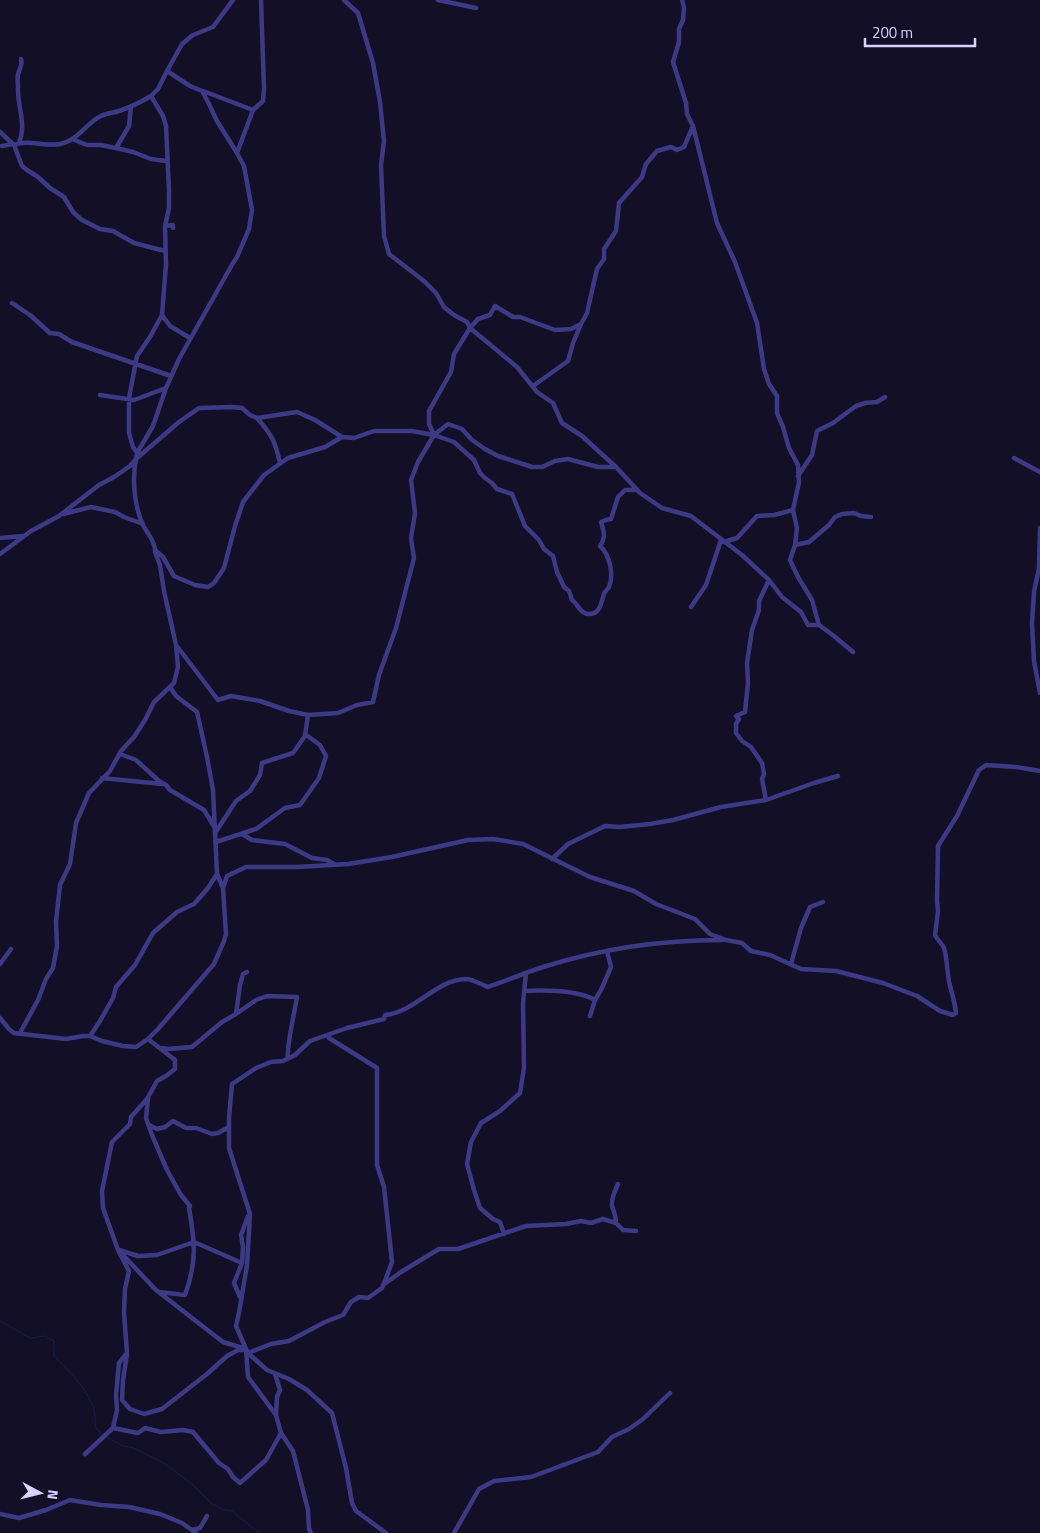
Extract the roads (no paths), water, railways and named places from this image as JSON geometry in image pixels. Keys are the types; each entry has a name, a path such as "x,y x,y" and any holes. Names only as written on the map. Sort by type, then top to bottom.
{"street":[{"path":"2,146 20,143 61,144 82,132 97,118 131,106 151,96 158,89 182,44 194,35 213,27 233,0"},
{"path":"237,153 253,110 263,101 261,0"},
{"path":"344,0 358,13 373,63 380,102 384,141 381,165 384,236 389,254 424,281 436,293 444,307 467,322 470,328 517,367 537,392 553,403 562,423 582,436 616,467 637,490 662,508 691,516 742,555 769,580 782,597 801,612 808,624 820,625 853,652"},
{"path":"438,0 476,8"},
{"path":"682,0 684,7 683,20 678,29 679,42 673,62 686,103 687,114 693,126 717,223 735,262 757,323 764,369 769,384 777,396 777,413 789,448 798,465 799,482 792,510 797,528 795,545 790,560 812,600 820,625"},
{"path":"20,143 23,133 18,101 18,75 22,64 21,59"},
{"path":"167,71 190,86 253,110"},
{"path":"0,1018 14,1033 66,1039 90,1036 102,1042 136,1047 148,1039 214,964 226,934 223,888 217,874 213,790 208,757 197,712 176,696 170,687 174,683 178,666 176,645 155,545 143,524 137,508 134,472 137,453 153,426 171,376 190,338 237,257 249,229 252,210 244,166 217,121 202,91"},
{"path":"137,453 129,433 129,398 138,356 162,315 166,264 165,226 169,208 166,126 163,116 151,96"},
{"path":"116,148 128,126 131,106"},
{"path":"532,386 568,361 573,343 587,313 597,269 604,258 604,249 616,231 619,203 642,177 646,164 657,151 671,147 677,150 684,147 693,126"},
{"path":"0,132 13,144 22,166 64,197 73,212 82,220 100,229 113,231 134,243 165,251"},
{"path":"72,139 87,145 116,148 166,161"},
{"path":"165,226 174,224 173,228"},
{"path":"12,303 30,315 50,333 59,334 72,342 171,376"},
{"path":"434,435 429,424 428,411 451,372 454,354 470,328 478,319 490,315 495,306 513,317 520,317 555,330 571,329 581,324"},
{"path":"162,315 170,326 190,338"},
{"path":"100,395 134,400 166,388"},
{"path":"798,476 812,455 818,431 846,415 856,406 877,402 885,397"},
{"path":"0,554 59,516 99,485 130,466 179,422 199,408 232,406 242,408 256,418 270,432 280,463"},
{"path":"256,418 297,412 315,420 342,438"},
{"path":"176,645 218,700 231,696 260,701 308,715 338,713 356,705 374,702 379,675 396,628 414,558 411,538 414,512 411,480 418,462 434,435 448,424 462,429 485,450 532,467 542,467 555,461 568,459 598,467 616,467"},
{"path":"155,550 163,557 174,576 195,585 208,587 214,583 224,568 243,502 264,475 288,458 342,438 354,438 374,431 412,430 454,442 474,460 480,473 497,489 512,494 525,526 544,549 553,556 557,572 564,587 569,591 572,600 582,612 589,614 596,613 601,607 604,593 609,586 611,574 606,551 600,546 605,534 601,522 611,519 618,497 625,490 637,490"},
{"path":"1014,458 1040,472"},
{"path":"59,516 91,507 115,512 143,524"},
{"path":"723,541 738,538 757,516 774,515 792,510"},
{"path":"795,545 809,542 829,525 835,516 854,513 870,517"},
{"path":"1040,528 1039,568 1034,592 1032,623 1034,660 1040,693"},
{"path":"0,538 27,535"},
{"path":"692,607 706,585 723,541"},
{"path":"766,800 762,779 764,774 762,763 751,747 742,741 736,733 736,724 739,719 736,716 745,712 748,683 747,663 752,630 759,610 759,601 769,580"},
{"path":"20,1033 53,968 57,946 56,922 60,885 70,864 76,824 89,793 110,771 141,726 154,702 174,683"},
{"path":"215,831 236,802 250,791 260,775 262,763 293,753 305,736 308,715"},
{"path":"216,842 256,829 285,808 300,805 319,778 326,756 320,745 305,734"},
{"path":"120,754 136,760 170,790 204,810 215,831"},
{"path":"223,888 227,876 246,867 297,867 335,864 392,857 468,840 493,839 523,844 590,877 634,891 656,904 695,919 710,934 742,943 751,951 770,955 801,969 836,970 883,983 917,996 940,1010 955,1015 955,1006 948,980 945,951 935,938 938,911 938,846 957,816 979,770 983,766 1016,767 1040,771"},
{"path":"552,859 568,844 605,826 620,827 673,820 721,807 766,800 838,776"},
{"path":"102,778 166,785"},
{"path":"242,834 252,840 285,844 312,858 327,860 335,864"},
{"path":"90,1036 113,998 116,987 136,965 153,933 177,912 194,904 217,874"},
{"path":"791,964 801,928 810,907 823,902"},
{"path":"276,1415 248,1377 247,1351 236,1326 248,1265 250,1213 229,1148 232,1084 256,1068 271,1062 283,1061 295,1055 310,1041 347,1028 377,1022 384,1019 385,1016 403,1011 444,985 468,979 488,987 543,967 607,951 667,942 726,940"},
{"path":"0,964 12,949"},
{"path":"590,1016 595,1000 610,973 611,967 607,951"},
{"path":"236,1014 242,974 247,972"},
{"path":"504,1234 500,1222 492,1219 480,1208 468,1164 470,1142 481,1123 500,1111 520,1093 524,1068 523,1003 526,973"},
{"path":"524,991 558,992 589,996 595,1000"},
{"path":"160,1048 192,1047 222,1022 256,1000 267,996 297,998 290,1043 286,1052 288,1058"},
{"path":"328,1035 329,1038 377,1068 377,1165 384,1187 392,1262 382,1288"},
{"path":"148,1039 176,1060 175,1069 157,1081 131,1117 130,1124 112,1142 102,1191 103,1208 118,1250 129,1271 125,1289 124,1312 127,1353 122,1400 130,1409 144,1414 162,1409 227,1356 238,1350 247,1351 289,1341 325,1322 343,1315 352,1302 359,1297 368,1298 401,1272 439,1249 458,1249 526,1226 581,1221 591,1223 603,1219 616,1223 623,1230 636,1231"},
{"path":"148,1096 146,1118 167,1170 181,1195 190,1206 194,1242 193,1261 185,1295 159,1292"},
{"path":"148,1124 157,1129 165,1127 173,1121 186,1128 196,1128 212,1134 229,1127"},
{"path":"616,1223 616,1216 612,1205 613,1195 618,1184"},
{"path":"241,1298 234,1283 242,1263 244,1247 241,1235 250,1213"},
{"path":"118,1250 138,1256 157,1255 194,1242 242,1263"},
{"path":"118,1250 159,1292 223,1342 247,1351 267,1370 307,1390 332,1413 345,1461 352,1503 356,1512 386,1533"},
{"path":"85,1454 113,1428 117,1410 116,1395 119,1363 127,1353"},
{"path":"275,1374 280,1390 277,1397 276,1415 281,1433 293,1451 308,1510 311,1533"},
{"path":"454,1533 479,1489 494,1481 531,1477 598,1452 612,1437 629,1429 643,1419 670,1393"},
{"path":"113,1428 138,1433 146,1428 161,1432 183,1430 193,1432 219,1464 228,1468 233,1477 240,1483 266,1460 281,1433"},
{"path":"0,1514 19,1518 70,1500 129,1507 160,1514 182,1523 194,1532 200,1528 207,1516"}],"waterway":[{"path":"0,1321 30,1338 45,1336 54,1341 54,1356 76,1379 89,1397 93,1406 95,1427 103,1435 165,1464 192,1484 211,1503 221,1509 232,1511 259,1533"}]}
